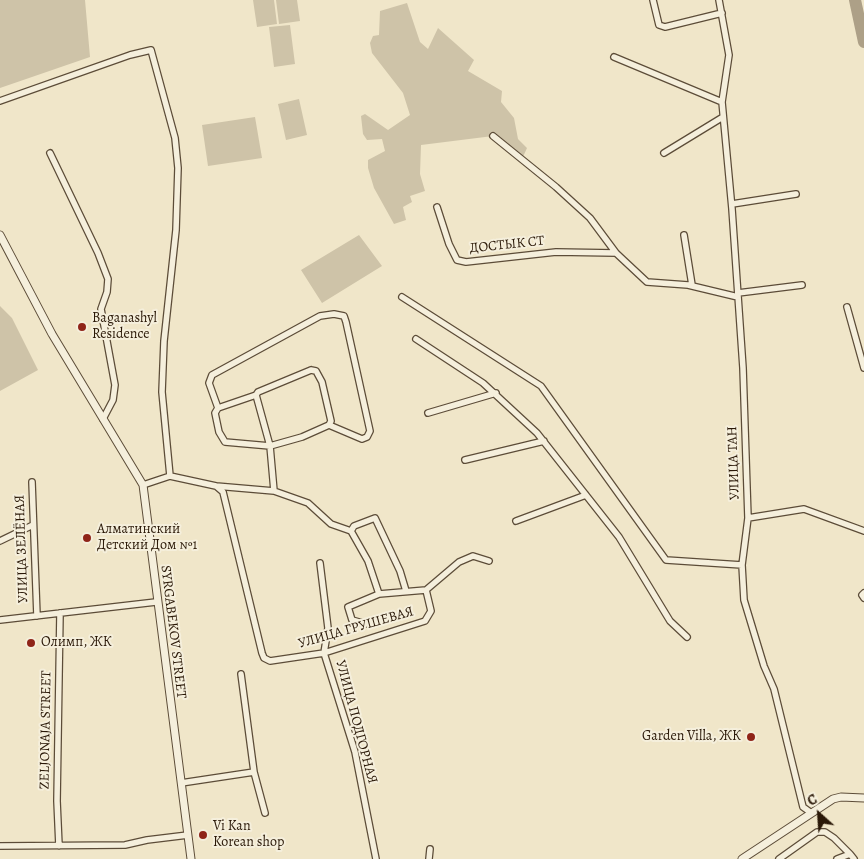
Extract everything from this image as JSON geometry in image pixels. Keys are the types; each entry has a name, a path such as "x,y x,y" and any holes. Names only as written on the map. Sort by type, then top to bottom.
{"street":[{"path":"653,0 658,25 665,27 722,13"},
{"name":"УЛИЦА ТАН","path":"719,0 729,55 722,102 732,204 743,368 748,518 742,566 747,613 774,689 803,806 810,812"},
{"path":"0,100 130,55 151,50 175,138 178,168 176,230 164,341 162,392 170,476"},
{"path":"614,57 722,102"},
{"path":"664,154 723,118"},
{"path":"493,136 556,187 590,218 616,253 647,282 692,286 738,295 802,285"},
{"path":"50,153 98,252 108,279 107,292 100,309 115,386 113,400 103,419"},
{"path":"732,204 796,194"},
{"name":"ДОСТЫК СТ","path":"437,207 449,244 457,260 466,262 556,252 616,253"},
{"name":"SYRGABEKOV STREET","path":"0,235 52,334 143,485 156,602 191,859"},
{"path":"684,235 692,286"},
{"path":"402,297 541,386 666,560 742,566"},
{"path":"847,307 864,368"},
{"path":"218,408 209,383 212,375 320,316 334,314 344,316 346,322 370,431 367,437 362,439 330,425 302,438 270,446 225,442 219,432 215,413 218,408 256,396 258,392 311,370 316,371 322,382 331,421 330,425"},
{"path":"416,339 496,393 544,441 619,537 670,621 688,636"},
{"path":"428,413 496,393"},
{"path":"256,396 270,446 274,491"},
{"path":"465,460 544,441"},
{"path":"143,485 170,476 216,486 274,491 308,503 331,524 352,532 368,561 379,594"},
{"name":"УЛИЦА ЗЕЛЁНАЯ","path":"32,482 37,616"},
{"name":"УЛИЦА ГРУШЕВАЯ","path":"216,486 223,492 264,658 270,661 290,660 324,653 426,621 430,611 426,590 459,562 473,556 489,561"},
{"path":"516,521 586,495"},
{"path":"748,518 804,509 864,530"},
{"path":"352,532 354,526 375,518 393,555 406,591"},
{"path":"0,541 33,525"},
{"name":"УЛИЦА ПОДГОРНАЯ","path":"320,562 328,628 324,653 355,752 376,859"},
{"path":"366,624 352,620 348,607 379,594 426,590"},
{"path":"864,593 862,595 864,598"},
{"path":"0,620 156,602"},
{"name":"ZELJONAJA STREET","path":"58,846 60,614"},
{"path":"241,674 254,772 265,813"},
{"path":"181,783 254,772"},
{"path":"745,858 810,812 841,797 864,798"},
{"path":"779,859 818,832 825,832 834,838 852,857"},
{"path":"0,846 125,845 188,835"},
{"path":"429,859 430,849"},
{"path":"837,859 852,857"}],"shaded area":[{"path":"0,0 85,0 90,57 0,88"},
{"path":"253,0 274,0 277,24 257,27"},
{"path":"276,0 297,0 300,21 279,24"},
{"path":"407,3 420,42 428,49 438,28 474,60 468,71 502,91 501,102 514,118 518,139 527,148 522,159 493,136 421,145 420,174 425,191 410,196 412,202 403,207 406,220 394,224 374,188 368,168 368,160 385,151 382,139 367,140 363,134 361,116 365,114 388,130 410,115 403,93 372,53 370,43 373,36 379,35 380,11"},
{"path":"290,25 295,64 274,67 269,27"},
{"path":"299,99 307,135 286,140 278,104"},
{"path":"255,117 262,158 208,166 202,125"},
{"path":"359,235 382,266 322,303 301,270"},
{"path":"0,306 12,318 38,370 0,391"}],"waterway":[{"path":"855,0 864,42"}],"place":[{"name":"Baganashyl Residence","path":"82,327"},
{"name":"Алматинский Детский Дом №1","path":"87,538"},
{"name":"Олимп, ЖК","path":"31,643"},
{"name":"Garden Villa, ЖК","path":"751,737"},
{"name":"Vi Kan Korean shop","path":"203,835"}]}
